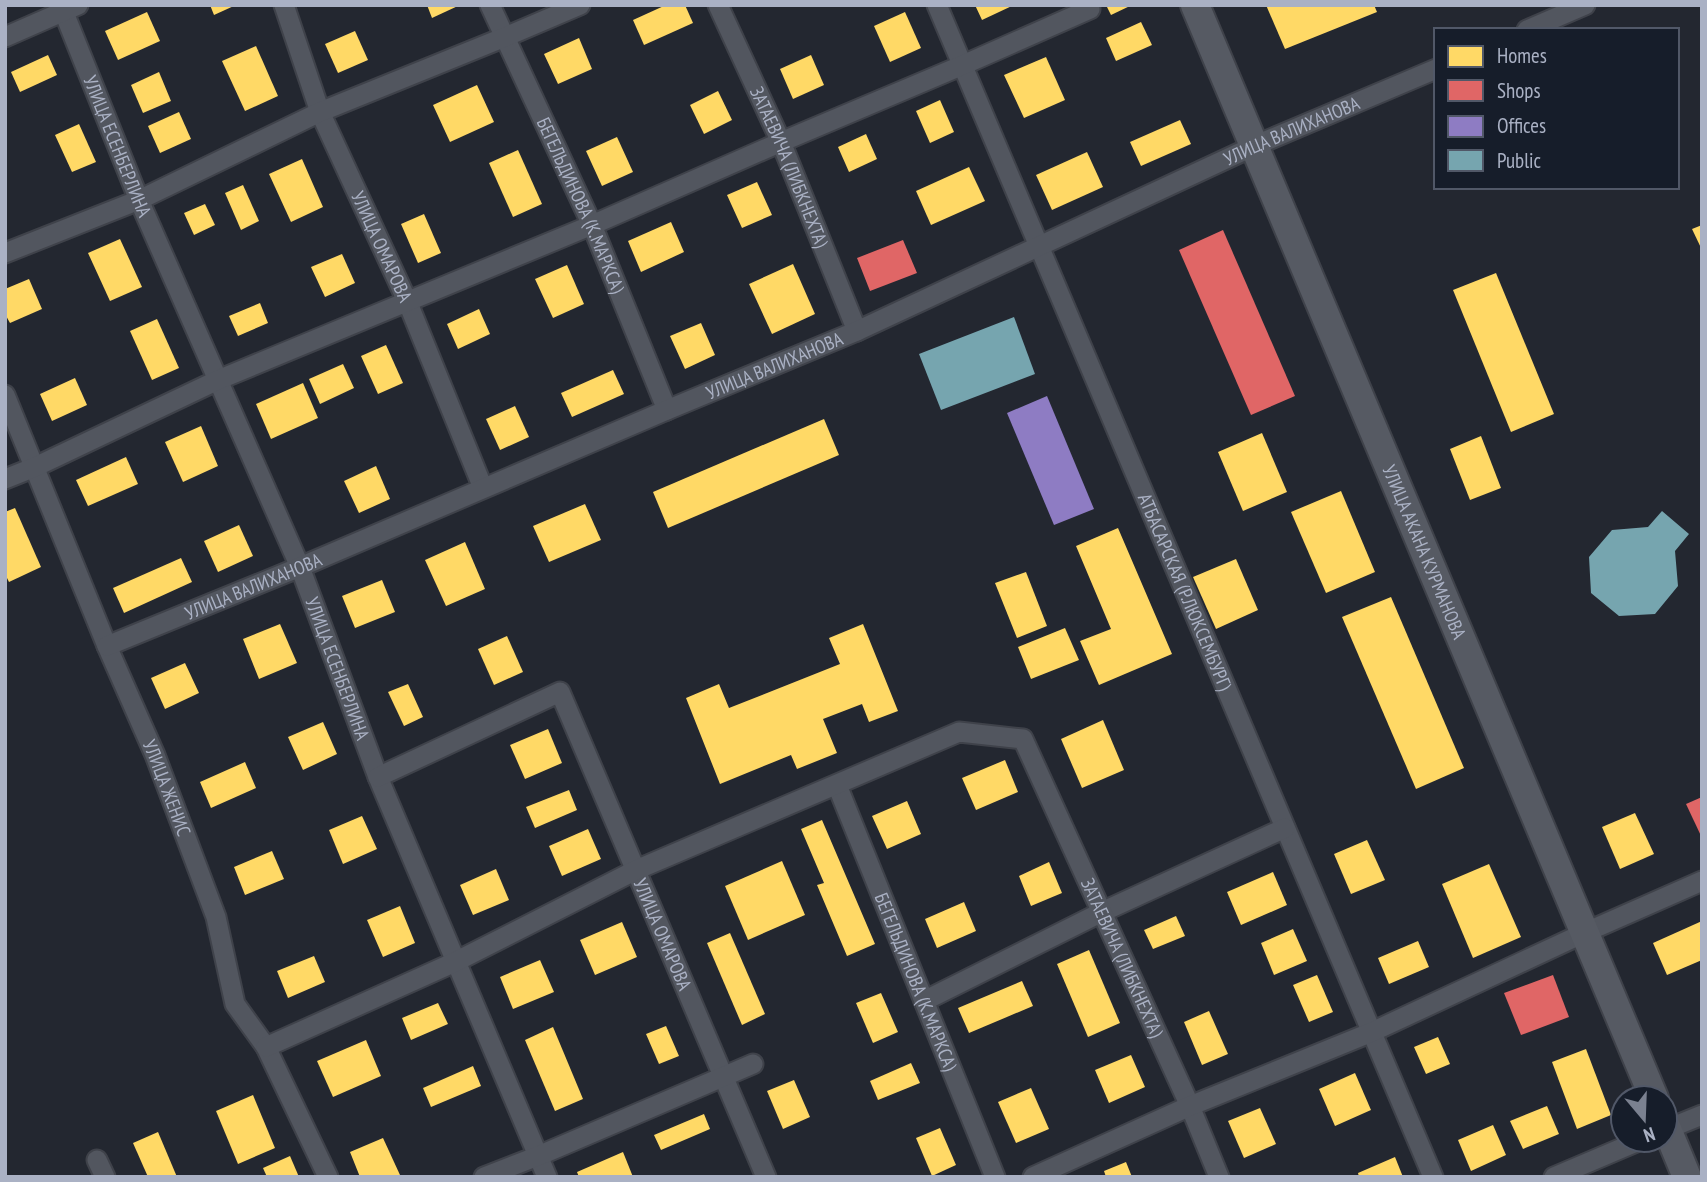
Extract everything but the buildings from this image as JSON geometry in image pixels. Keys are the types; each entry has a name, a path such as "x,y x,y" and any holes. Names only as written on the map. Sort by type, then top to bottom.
{"main road":[{"name":"УЛИЦА АКАНА КУРМАНОВА","path":"1195,5 1648,1084"},
{"path":"1677,1154 1687,1177"}],"street":[{"name":"УЛИЦА ОМАРОВА","path":"284,5 320,112 408,303 483,488"},
{"name":"БЕГЕЛЬДИНОВА (К.МАРКСА)","path":"490,5 592,226 667,410"},
{"path":"5,253 139,200 320,112 580,5"},
{"name":"ЗАТАЕВИЧА (ЛИБКНЕХТА)","path":"718,5 781,142 857,331"},
{"name":"АТБАСАРСКАЯ (Р.ЛЮКСЕМБУРГ)","path":"937,5 1433,1177"},
{"path":"1532,28 1585,5"},
{"path":"5,37 68,7"},
{"name":"УЛИЦА ЕСЕНБЕРЛИНА","path":"68,7 139,200 300,567 378,777 547,1177"},
{"path":"5,479 218,380 592,226 1090,9"},
{"name":"УЛИЦА ВАЛИХАНОВА","path":"107,646 857,331 1254,146 1434,70"},
{"name":"УЛИЦА ЖЕНИС","path":"5,395 107,646 155,755 216,917 234,1004 266,1047 328,1177"},
{"name":"УЛИЦА ОМАРОВА","path":"378,777 560,692 766,1177"},
{"name":"ЗАТАЕВИЧА (ЛИБКНЕХТА)","path":"837,785 959,732 1023,739 1190,1106 1219,1177"},
{"path":"266,1047 455,961 636,870 837,785"},
{"name":"БЕГЕЛЬДИНОВА (К.МАРКСА)","path":"837,785 995,1177"},
{"path":"924,1001 1102,912 1285,828"},
{"path":"1032,1177 1190,1106 1372,1032 1702,881"},
{"path":"484,1177 754,1064"},
{"path":"1679,1123 1702,1115"},
{"path":"1554,1177 1609,1154"}]}
